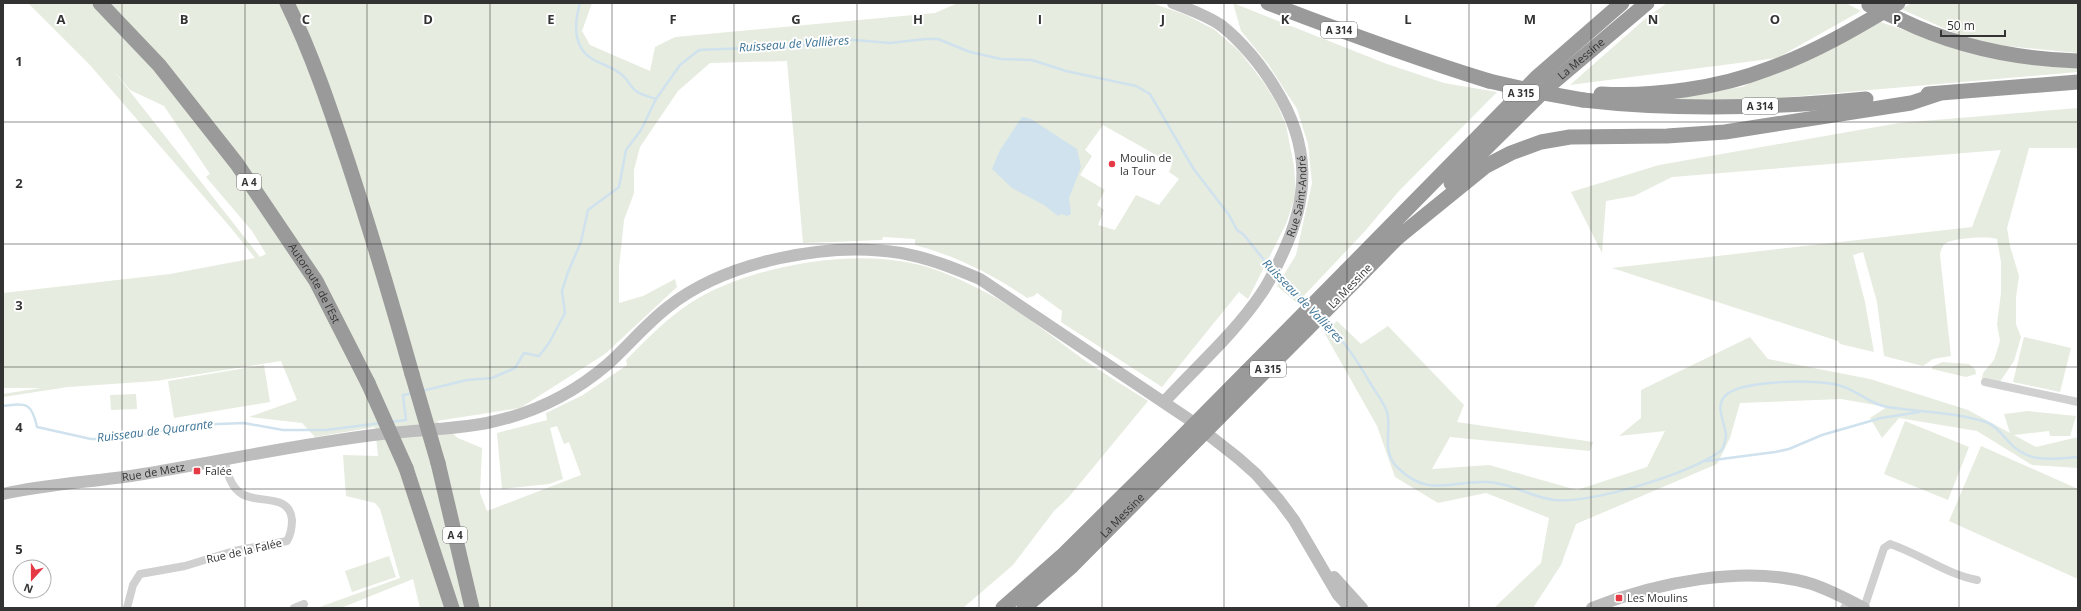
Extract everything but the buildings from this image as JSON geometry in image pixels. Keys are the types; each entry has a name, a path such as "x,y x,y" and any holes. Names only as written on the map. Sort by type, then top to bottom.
{"highway":[{"name":"Autoroute de l’Est","path":"100,3 159,65 237,164 316,281 368,383 406,468 452,608"},
{"name":"A 4","path":"287,3 303,36 328,102 371,234 438,462 472,608"},
{"name":"A 314","path":"1268,3 1411,56 1532,91 1662,106 1738,107 1841,102 2078,82"},
{"name":"La Messine","path":"1024,608 1072,566 1175,454 1351,275 1536,78 1622,3"},
{"name":"La Messine","path":"1351,275 1396,239 1550,85 1647,3"},
{"path":"1585,96 1662,92 1700,87 1768,70 1804,54 1898,3"},
{"path":"1867,4 1933,34 1981,49 2029,58 2078,61"},
{"path":"1396,239 1486,166 1516,150 1541,142 1570,137 1667,136 1725,132 1912,103 1938,94"},
{"name":"La Messine","path":"1003,608 1175,454"}],"main road":[{"name":"Rue Saint-André","path":"1164,402 1227,335 1266,286 1298,216 1303,184 1299,145 1289,111 1272,82 1256,61 1222,26 1202,15 1173,3"},
{"name":"Rue de Metz","path":"3,494 60,484 140,474 302,445 375,435 486,423 530,412 560,397 595,374 667,308 698,286 719,276 750,265 779,258 839,251 865,250 900,253 944,264 980,279 1164,402 1213,437 1256,474 1279,500 1312,550"},
{"path":"1312,550 1345,608"},
{"path":"1312,550 1344,589 1362,608"},
{"path":"1592,608 1644,590 1676,583 1721,578 1750,577 1780,577 1812,584 1847,604 1864,608"},
{"path":"1338,595 1350,608"}],"street":[{"path":"1985,382 2078,402"},
{"name":"Rue de la Falée","path":"128,608 133,585 140,574 186,566 228,552 287,541 292,526 289,510 280,502 250,498 242,494 233,485 224,459"},
{"path":"1864,608 1884,548 1890,544 1907,550 1963,577 1977,580"},
{"path":"294,608 304,604"}],"shaded area":[{"path":"28,3 592,3 582,31 590,45 650,71 655,47 675,37 935,13 958,3 1152,3 1186,15 1215,30 1240,52 1264,83 1276,102 1286,125 1294,166 1296,194 1286,224 1248,299 1239,292 1162,387 1061,322 1062,311 1037,293 1034,296 1027,298 1000,281 959,260 915,245 915,239 883,237 882,240 803,243 787,61 710,63 678,91 640,147 634,170 634,193 624,220 619,267 619,303 643,296 675,279 677,287 605,354 520,408 437,421 458,438 482,448 480,493 487,511 581,475 569,442 564,444 557,426 550,428 563,479 549,484 502,489 497,433 547,420 546,413 583,395 627,365 626,360 649,337 665,322 692,302 741,279 798,264 857,258 885,259 921,265 940,272 978,288 998,299 1031,320 1090,364 1148,401 1068,498 1054,511 1013,565 963,608 420,608 413,579 341,608 317,608 400,578 380,509 375,503 346,496 343,455 378,456 375,427 315,437 302,423 249,417 297,400 281,361 156,381 68,387 3,397 3,394 41,388 3,388 3,293 170,274 255,258 231,228 89,64","holes":["110,66 130,90 164,106 210,174 206,177 252,231 266,254 260,257","1103,125 1172,164 1169,172 1179,179 1159,205 1136,195 1115,230 1098,225 1104,210 1097,205 1105,190 1080,175 1092,156 1085,150"]},
{"path":"1233,3 1387,64 1444,83 1497,92 1399,191 1365,231 1297,303 1277,286 1296,255 1312,183 1308,144 1297,109 1268,64 1241,31"},
{"path":"1667,3 1846,3 1861,11 1777,58 1570,85 1646,18"},
{"path":"1912,3 2078,3 2078,53 1996,45 1957,34 1901,9"},
{"path":"1880,22 1971,52 2078,66 2078,72 1766,99 1713,101 1663,98 1742,87"},
{"path":"2078,108 2078,158 2077,148 2029,148 2007,228 2010,246 2019,276 2016,297 2016,324 2021,337 2014,361 1999,383 1982,379 1983,373 1994,360 2000,341 1997,324 2001,293 2001,262 1997,239 1980,238 1953,241 1946,243 1941,249 1940,255 1951,356 1933,359 1923,366 1884,356 1877,302 1863,252 1853,255 1865,302 1874,352 1840,344 1838,341 1612,268 1972,227 2001,150 1672,177 1634,196 1606,201 1602,253 1571,192 1659,165 1899,123"},
{"path":"1337,321 1361,344 1388,326 1464,405 1457,422 1593,442 1590,451 1450,437 1432,469 1489,465 1577,490 1647,467 1665,431 1619,436 1641,418 1641,390 1750,337 1768,359 1870,379 1968,410 2010,433 2004,414 2028,411 2076,416 2070,436 2050,436 2049,431 2014,435 2036,447 2078,437 2078,468 2032,465 1977,431 1899,418 1882,438 1870,418 1887,407 1841,399 1740,403 1730,438 1717,464 1576,524 1561,565 1533,608 1494,608 1541,563 1549,518 1486,493 1438,503 1395,477 1377,426 1325,334"},
{"path":"2024,337 2071,348 2060,392 2013,382"},
{"path":"1942,362 1969,364 1975,369 1976,374 1966,377 1932,369 1932,367"},
{"path":"264,365 270,402 174,418 168,381"},
{"path":"136,394 137,409 111,410 110,395"},
{"path":"1905,421 1969,447 1948,500 1884,474"},
{"path":"1981,446 2078,489 2078,579 1949,521"},
{"path":"389,556 396,577 352,592 345,571"}],"water":[{"path":"1022,117 1031,119 1077,149 1081,167 1069,198 1071,214 1067,216 1061,214 1058,216 1044,205 1012,188 992,169 1000,150"}],"waterway":[{"name":"Ruisseau de Vallières","path":"580,3 576,35 582,49 594,60 612,68 619,73 638,92 656,99 680,65 699,50 798,46 842,39 890,43 938,39 970,52 1001,59 1032,60 1066,71 1136,86 1150,94 1193,168 1229,215 1237,230 1244,235 1272,270"},
{"name":"Ruisseau de Quarante","path":"422,391 467,380 492,378 515,368 524,353 539,356 549,343 565,313 562,291 568,272 581,242 588,210 619,187 626,150 641,130 656,99"},
{"name":"Ruisseau de Vallières","path":"1277,275 1307,302"},
{"name":"Ruisseau de Vallières","path":"1324,321 1350,352 1384,405 1388,419 1388,448 1392,461 1409,477 1419,483 1430,485 1440,486 1474,482 1496,483 1554,500 1571,500 1592,497 1641,485 1689,468 1722,450 1726,435 1720,409 1726,395 1747,386 1780,382 1828,383 1845,387 1874,403 1887,407 1949,414 1986,422 1998,430 2016,448 2032,457 2049,459 2078,457"},
{"name":"Ruisseau de Quarante","path":"390,422 406,420 403,395 413,393"},
{"name":"Ruisseau de Quarante","path":"3,406 17,404 27,406 33,413 37,427 91,439 100,439 117,434 144,434 192,425 244,423 283,430 326,430 381,423"},
{"path":"1706,461 1789,449 1822,435 1881,418 1919,412"}],"place":[{"name":"Moulin de la Tour","path":"1112,164"},
{"name":"Falée","path":"197,471"},
{"name":"Les Moulins","path":"1619,598"}]}
